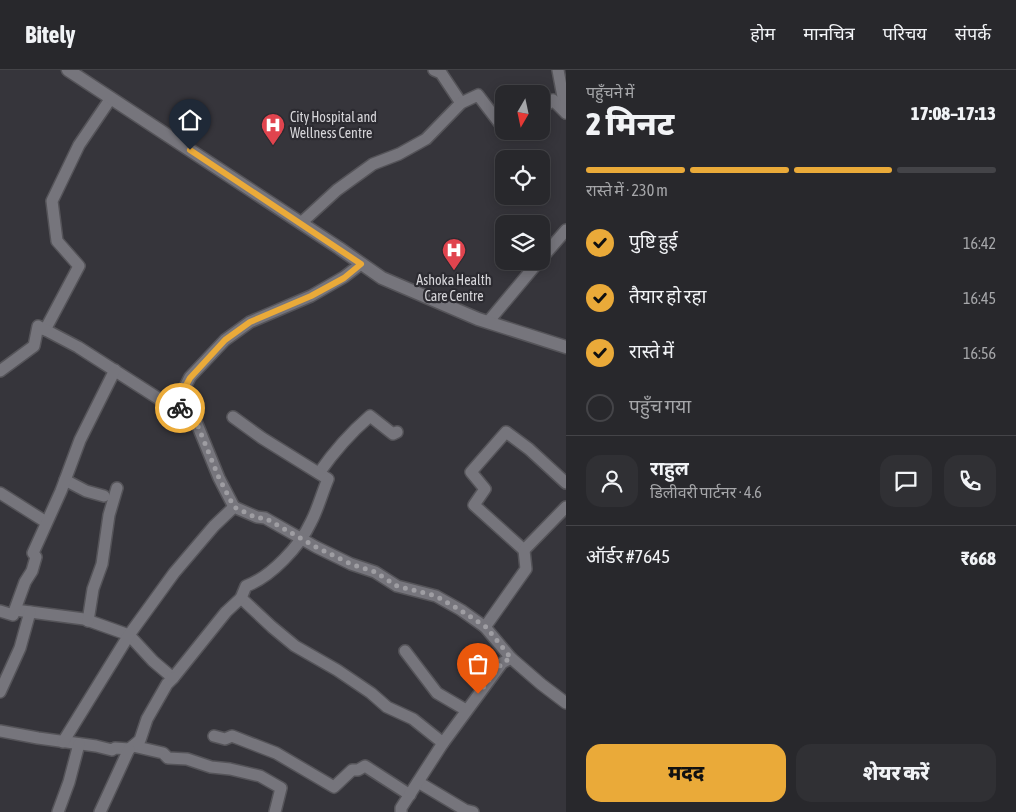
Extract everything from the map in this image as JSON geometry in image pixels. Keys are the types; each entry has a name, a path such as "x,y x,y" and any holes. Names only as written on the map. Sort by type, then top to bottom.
{"street":[{"path":"68,70 382,278 488,322 566,347"},
{"path":"558,70 566,113"},
{"path":"439,71 461,104"},
{"path":"301,223 337,190 373,164 399,154 426,139 461,104 478,95 495,117"},
{"path":"45,330 79,266 57,242 52,201 79,145 111,98"},
{"path":"550,102 553,100 566,113"},
{"path":"550,248 566,230"},
{"path":"0,371 34,346 38,326 78,347 164,402 184,389 190,378 225,340 250,322 311,296 344,278 361,264"},
{"path":"488,322 532,270"},
{"path":"0,611 13,615 25,582 32,570 36,557 33,553 65,480 80,440 114,370"},
{"path":"168,399 195,419 219,478 234,507 257,518 265,518 351,564 375,572 397,586 436,596 460,610 486,627 511,658 566,703"},
{"path":"320,473 348,435 370,416 393,434 397,432"},
{"path":"100,812 131,748 140,740 143,725 167,684 226,612 241,598 246,586 259,581 283,560 303,538 328,479 262,438 233,417"},
{"path":"486,627 526,569 524,550 474,506 485,489 471,472 506,432 529,449 566,483"},
{"path":"65,480 86,491 104,496"},
{"path":"88,621 93,589 102,564 109,515 117,488"},
{"path":"0,493 46,522"},
{"path":"64,742 129,635 174,573 214,526 234,507"},
{"path":"524,550 566,507"},
{"path":"241,598 295,646 337,670 371,693 387,707 413,719 443,742"},
{"path":"15,610 88,621 129,635 153,661 173,678"},
{"path":"0,692 25,635 30,612"},
{"path":"405,651 437,694 466,710"},
{"path":"402,812 401,808 443,742 502,663 511,658"},
{"path":"0,731 112,750 115,748 131,748 163,753 168,758 187,759 211,767 260,776 272,781 281,788 275,812"},
{"path":"214,736 225,739 232,736 276,753 334,787 352,770 358,770 365,766 410,795"},
{"path":"58,812 69,782 79,744"},
{"path":"418,782 465,810 473,812"}],"way so far":[{"path":"180,408 195,419 219,478 234,507 257,518 265,518 316,547 351,564 375,572 397,586 415,589 436,596 486,627 511,658 502,663 478,694"}],"place":[{"name":"City Hospital and Wellness Centre","path":"273,146"},
{"name":"Ashoka Health Care Centre","path":"454,271"}],"route":[{"path":"180,408 168,399 184,389 202,363 225,340 250,322 311,296 344,278 361,264 190,150"}]}
